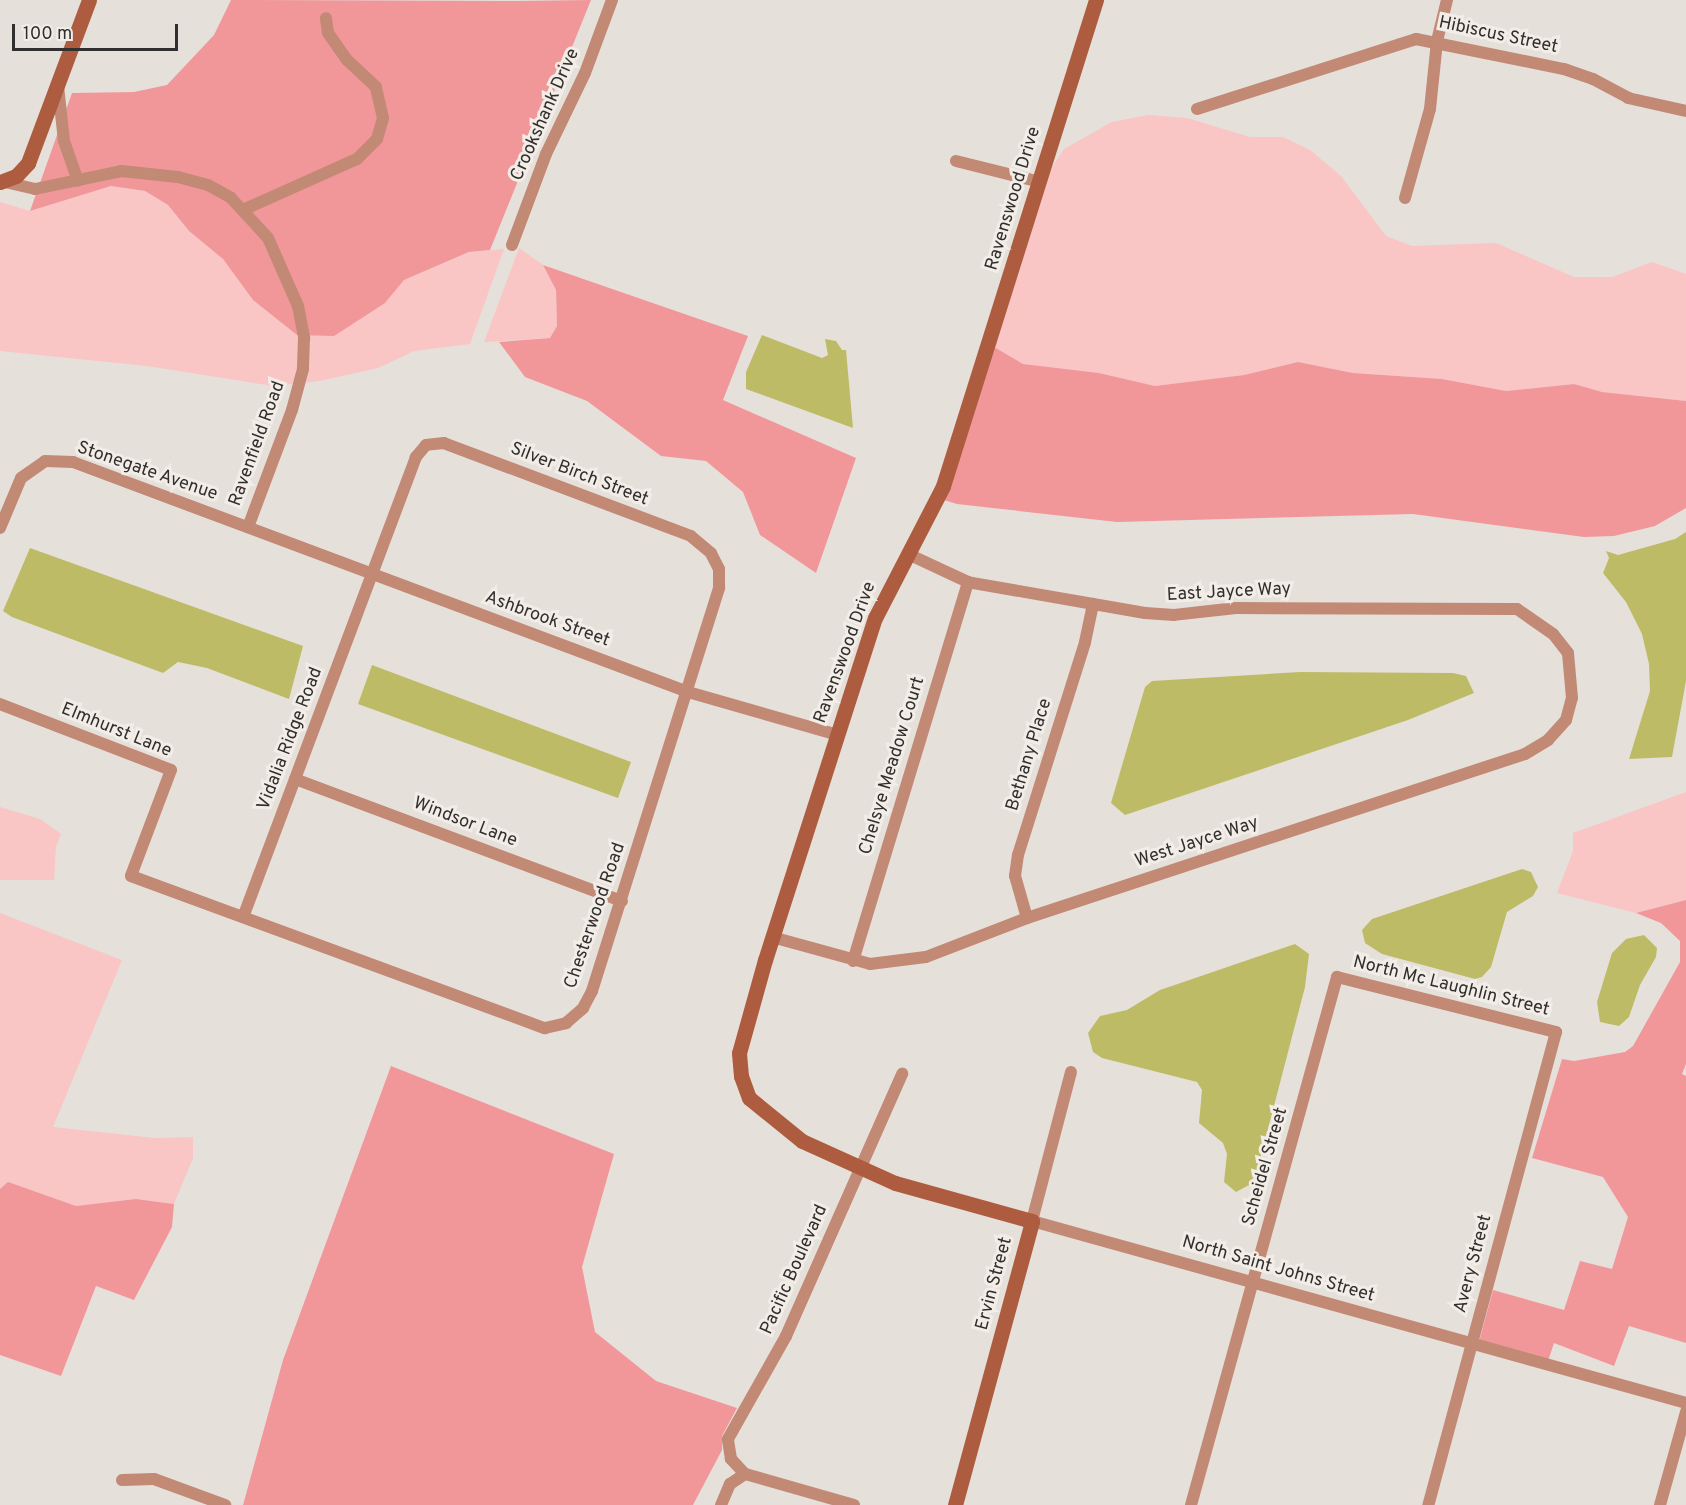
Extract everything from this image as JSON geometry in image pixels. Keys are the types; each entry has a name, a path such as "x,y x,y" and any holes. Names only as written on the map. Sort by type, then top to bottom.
{"street":[{"path":"2,182 28,163 89,0"},
{"name":"Crookshank Drive","path":"512,244 546,154 585,73 612,0"},
{"name":"Ravenswood Drive","path":"860,1170 778,1125 757,1107 744,1087 739,1053 772,937 875,618 943,486 1041,182 1096,0"},
{"path":"1405,198 1430,109 1437,41 1447,0"},
{"path":"245,209 357,159 377,139 383,118 376,87 347,60 328,33 326,18"},
{"name":"Hibiscus Street","path":"1197,109 1401,41 1437,41 1564,69 1593,79 1628,98 1686,111"},
{"path":"58,84 64,141 78,181"},
{"path":"956,161 1041,182"},
{"name":"Ravenfield Road","path":"2,182 35,189 121,171 178,177 208,185 245,209 268,238 298,306 304,338 299,387 248,527"},
{"name":"Silver Birch Street","path":"372,574 416,457 426,445 444,443 691,536 711,553 719,569 719,588 688,692"},
{"name":"Stonegate Avenue","path":"0,528 21,478 45,461 73,462 248,527"},
{"name":"Ashbrook Street","path":"248,527 688,692 838,735"},
{"name":"East Jayce Way","path":"908,554 968,582 1093,604 1174,615 1236,608 1517,609 1553,634 1568,653 1571,663"},
{"name":"Vidalia Ridge Road","path":"243,917 372,574"},
{"name":"Chelsye Meadow Court","path":"854,961 968,582"},
{"name":"Bethany Place","path":"1027,918 1015,876 1018,855 1085,642 1093,604"},
{"name":"West Jayce Way","path":"772,937 854,961 886,965 927,957 1027,918 1525,754 1548,740 1566,720 1572,698 1571,663"},
{"name":"Chesterwood Road","path":"243,917 545,1028 566,1023 582,1008 592,991 688,692"},
{"name":"Elmhurst Lane","path":"0,705 171,770 130,876 243,917"},
{"name":"Windsor Lane","path":"295,779 622,901"},
{"name":"North Mc Laughlin Street","path":"1337,977 1556,1032"},
{"name":"Scheidel Street","path":"1191,1505 1337,977"},
{"name":"Avery Street","path":"1428,1505 1556,1032"},
{"name":"Ervin Street","path":"955,1505 1071,1072"},
{"name":"Pacific Boulevard","path":"745,1474 730,1459 728,1439 786,1335 902,1074"},
{"name":"North Saint Johns Street","path":"860,1170 894,1184 1471,1346 1686,1403"},
{"path":"1660,1505 1686,1412"},
{"path":"721,1505 730,1484 745,1474 854,1505"},
{"path":"122,1480 154,1479 225,1505"}],"shaded area":[{"path":"231,0 591,0 490,250 469,252 404,280 385,303 334,336 297,335 253,300 223,259 189,231 168,205 145,191 111,186 30,211 72,93 134,92 167,85 214,35"},
{"path":"1148,115 1187,118 1250,137 1283,137 1310,150 1341,176 1386,236 1412,246 1496,243 1574,277 1612,277 1652,262 1686,274 1686,401 1602,392 1574,384 1506,391 1442,379 1353,373 1298,362 1244,375 1155,386 1099,373 1022,364 994,347 1052,167 1064,149 1112,122"},
{"path":"111,186 145,191 168,205 189,231 223,259 253,300 385,303 404,280 470,252 504,249 470,344 414,351 378,368 320,381 273,386 147,366 0,351 0,202 30,211"},
{"path":"519,248 543,265 556,290 557,326 550,338 484,342"},
{"path":"543,265 748,336 723,400 856,458 816,573 760,535 743,492 706,461 661,456 587,401 525,377 499,342 550,338 557,326 556,290"},
{"path":"762,335 822,358 828,355 825,339 836,341 842,350 846,350 853,428 746,389 746,372"},
{"path":"994,347 1023,364 1099,373 1155,386 1244,375 1298,362 1353,373 1442,379 1506,391 1574,384 1602,392 1686,401 1686,508 1655,526 1614,536 1584,537 1413,514 1117,522 957,504 944,500"},
{"path":"1686,532 1686,681 1672,757 1629,759 1650,691 1649,664 1642,634 1626,602 1603,573 1609,558 1606,551 1618,555 1675,539"},
{"path":"30,548 303,646 289,699 207,668 178,662 163,673 12,617 3,611"},
{"path":"372,665 631,762 618,798 358,704"},
{"path":"1300,672 1453,673 1466,676 1474,693 1408,720 1125,815 1111,803 1145,687 1152,681"},
{"path":"1686,792 1686,900 1636,913 1557,893 1573,851 1573,833"},
{"path":"0,807 40,819 61,834 56,847 54,880 0,880"},
{"path":"1522,869 1531,872 1538,887 1533,896 1507,912 1491,967 1482,977 1475,979 1382,954 1365,943 1362,930 1372,919"},
{"path":"1686,900 1686,1064 1682,1074 1686,1076 1686,1343 1629,1326 1614,1366 1554,1343 1548,1361 1479,1342 1493,1290 1564,1310 1580,1261 1612,1269 1628,1217 1603,1177 1532,1158 1562,1059 1574,1061 1625,1052 1633,1046 1680,962 1680,941 1661,923 1636,913"},
{"path":"0,913 122,960 53,1127 155,1138 193,1137 193,1158 174,1204 136,1199 76,1206 8,1183 0,1189"},
{"path":"1644,935 1657,948 1656,957 1640,985 1629,1017 1619,1026 1600,1022 1597,1002 1612,953 1626,939"},
{"path":"1295,944 1309,954 1305,987 1257,1171 1249,1185 1236,1192 1224,1182 1227,1154 1223,1143 1199,1123 1202,1090 1197,1082 1102,1058 1093,1052 1088,1033 1100,1016 1127,1010 1160,990"},
{"path":"391,1066 614,1154 582,1267 595,1332 656,1381 737,1408 722,1436 722,1450 693,1505 243,1505 283,1360"},
{"path":"8,1182 76,1206 136,1199 174,1204 172,1227 134,1300 96,1286 61,1376 0,1355 0,1189"}]}
